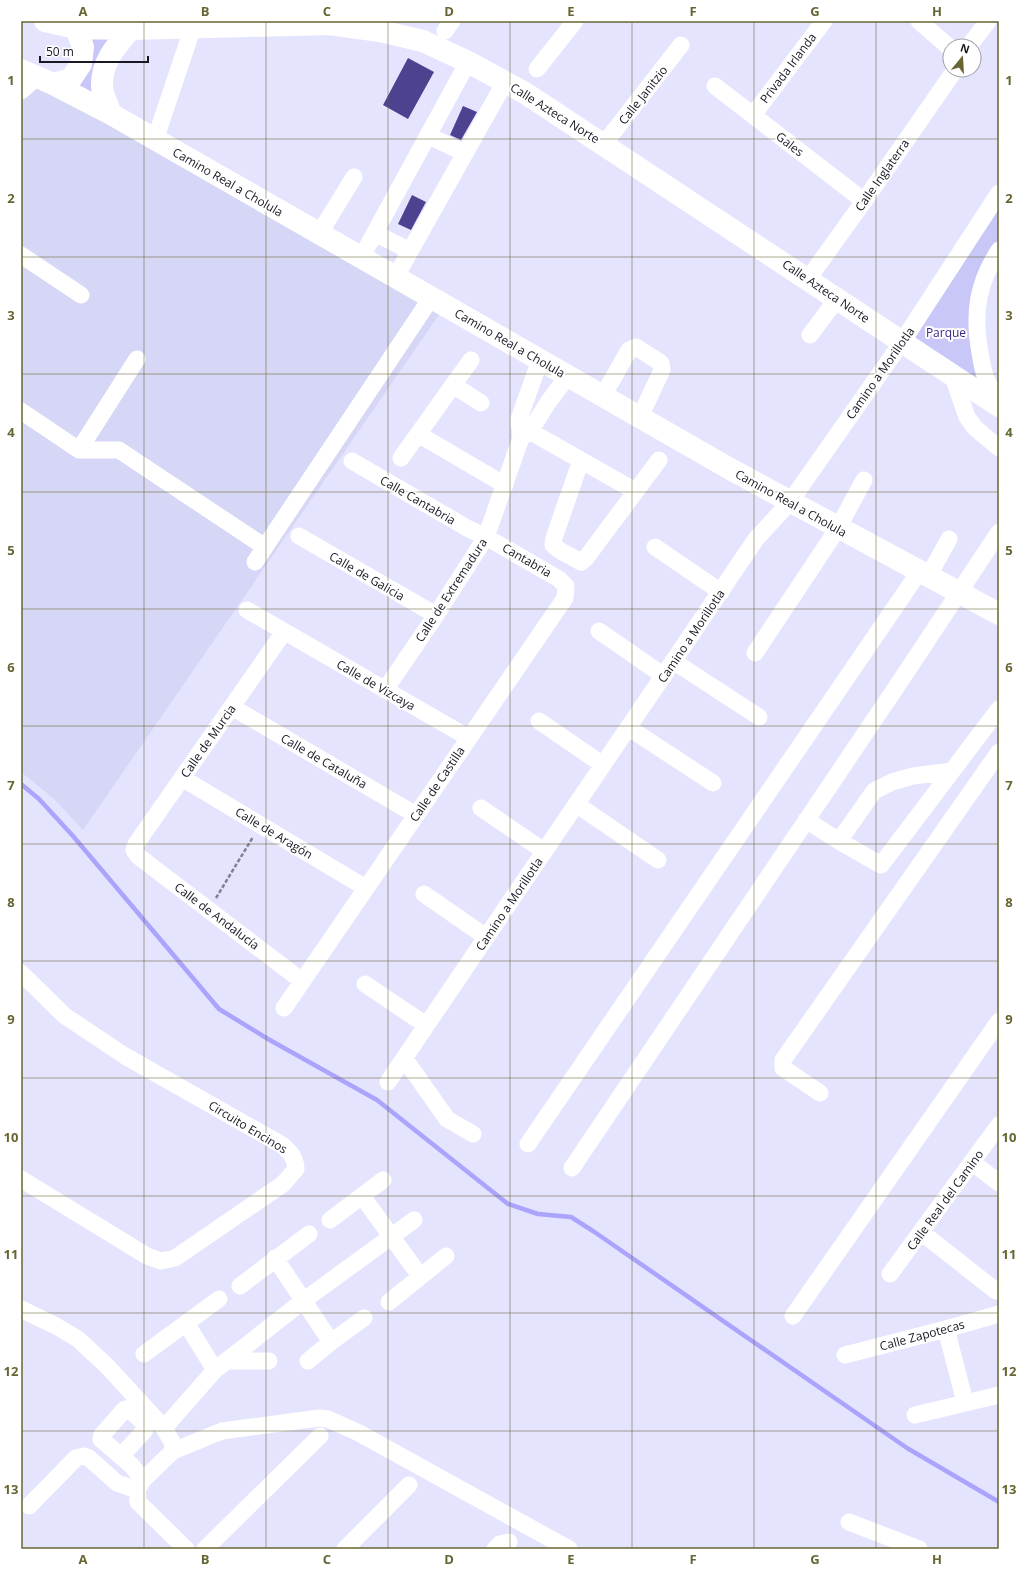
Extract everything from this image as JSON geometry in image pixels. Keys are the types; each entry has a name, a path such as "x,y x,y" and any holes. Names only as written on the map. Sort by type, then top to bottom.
{"main road":[{"name":"Calle Azteca Norte","path":"45,21 76,28 131,29 329,24 380,30 423,41 468,62 525,93 999,406"},
{"path":"33,80 71,79 81,64 83,47 76,28"},
{"path":"110,114 102,88 103,71 109,56 131,29"},
{"name":"Camino Real a Cholula","path":"33,80 110,114 395,278 790,502 999,614"}],"street":[{"path":"537,69 575,21"},
{"name":"Privada Irlanda","path":"753,115 824,21"},
{"path":"919,21 942,41"},
{"path":"975,38 988,21"},
{"path":"155,140 193,27"},
{"name":"Calle Janitzio","path":"604,144 681,45"},
{"path":"361,258 429,136 468,62"},
{"name":"Calle Inglaterra","path":"808,279 949,78"},
{"path":"395,278 505,82"},
{"name":"Gales","path":"715,86 864,201"},
{"path":"429,136 465,153"},
{"path":"319,234 354,177"},
{"name":"Camino a Morillotla","path":"388,1082 756,539 790,502 902,342 999,193"},
{"path":"375,233 410,251"},
{"path":"999,250 981,287 976,326 982,368 987,382 999,398"},
{"path":"21,255 81,295"},
{"path":"255,562 431,298"},
{"path":"810,335 837,299"},
{"path":"603,396 629,350 636,347 661,362 662,370 640,417"},
{"path":"79,450 137,359"},
{"path":"401,458 471,360"},
{"name":"Calle de Extremadura","path":"523,431 519,419 540,360"},
{"path":"952,374 967,417 975,428 999,448"},
{"name":"Calle de Extremadura","path":"385,690 436,615 486,537 523,431 541,414 568,376"},
{"path":"454,385 481,403"},
{"path":"524,405 541,414"},
{"path":"21,411 79,450 119,450 265,547"},
{"path":"523,431 581,460 635,491"},
{"path":"418,434 505,485"},
{"path":"581,460 554,538 553,545 574,560 581,562 586,558 659,460"},
{"name":"Calle Cantabria","path":"352,461 467,528 486,537"},
{"path":"754,653 838,528 864,480"},
{"path":"572,1168 895,690 999,532"},
{"name":"Calle de Galicia","path":"299,536 436,615"},
{"name":"Cantabria","path":"486,537 559,579 566,586"},
{"path":"528,1144 949,539"},
{"path":"655,547 721,592"},
{"name":"Calle de Castilla","path":"284,1008 565,598 566,586"},
{"name":"Calle de Vizcaya","path":"247,610 469,738"},
{"name":"Calle de Murcia","path":"134,850 136,844 284,632"},
{"path":"599,632 664,676"},
{"path":"673,661 759,717"},
{"name":"Calle de Cataluña","path":"232,707 416,815"},
{"path":"806,820 881,865 999,709"},
{"path":"539,721 603,765"},
{"path":"628,728 712,783"},
{"path":"820,1093 783,1068 783,1060 999,752"},
{"path":"839,841 874,792 892,782 912,776 952,771"},
{"name":"Calle de Aragón","path":"182,778 366,888"},
{"path":"576,804 658,860"},
{"path":"481,808 544,852"},
{"name":"Calle de Andalucía","path":"134,850 138,856 302,981"},
{"path":"424,894 486,937"},
{"name":"Circuito Encinos","path":"21,973 65,1016 125,1056 282,1145 291,1152 296,1162 296,1169 283,1184 175,1258 161,1261 147,1256 21,1179"},
{"path":"365,984 426,1025"},
{"path":"793,1316 999,1021"},
{"path":"404,1058 447,1119 473,1134"},
{"name":"Calle Real del Camino","path":"890,1274 999,1125"},
{"path":"972,1162 999,1183"},
{"path":"330,1220 383,1180"},
{"path":"362,1196 420,1276"},
{"path":"164,1428 221,1366 303,1301 414,1220"},
{"path":"921,1232 996,1291"},
{"path":"240,1286 275,1258 309,1234"},
{"path":"389,1302 446,1256"},
{"path":"275,1258 331,1342"},
{"path":"144,1354 219,1299"},
{"path":"21,1308 56,1326 78,1340 107,1366 164,1428 172,1442 173,1451"},
{"name":"Calle Zapotecas","path":"845,1355 999,1314"},
{"path":"308,1361 364,1318"},
{"path":"186,1323 221,1366"},
{"path":"946,1329 965,1402"},
{"path":"221,1366 269,1361"},
{"path":"915,1415 999,1395"},
{"path":"140,1485 173,1451 222,1431 319,1418 328,1419 359,1433 570,1549"},
{"path":"205,1549 320,1436"},
{"path":"29,1506 76,1458 84,1456 89,1458 117,1483 140,1485"},
{"path":"121,1456 132,1466 140,1485 138,1502 186,1549"},
{"path":"345,1549 409,1485"},
{"path":"849,1522 919,1549"}],"path":[{"path":"208,910 261,825"}],"shaded area":[{"path":"21,79 108,123 443,309 83,830 54,799 21,772"}],"green space":[{"path":"87,34 112,35 97,97 74,86"},
{"name":"Parque","path":"999,209 999,245 975,289 982,383 914,339"}],"building":[{"path":"408,58 434,72 408,119 383,105"},
{"path":"463,106 477,112 461,140 450,135"},
{"path":"412,195 426,202 411,230 398,224"}],"waterway":[{"path":"21,784 39,799 73,836 219,1009 268,1039 377,1100 508,1204 538,1214 571,1217 907,1448 999,1502"}]}
